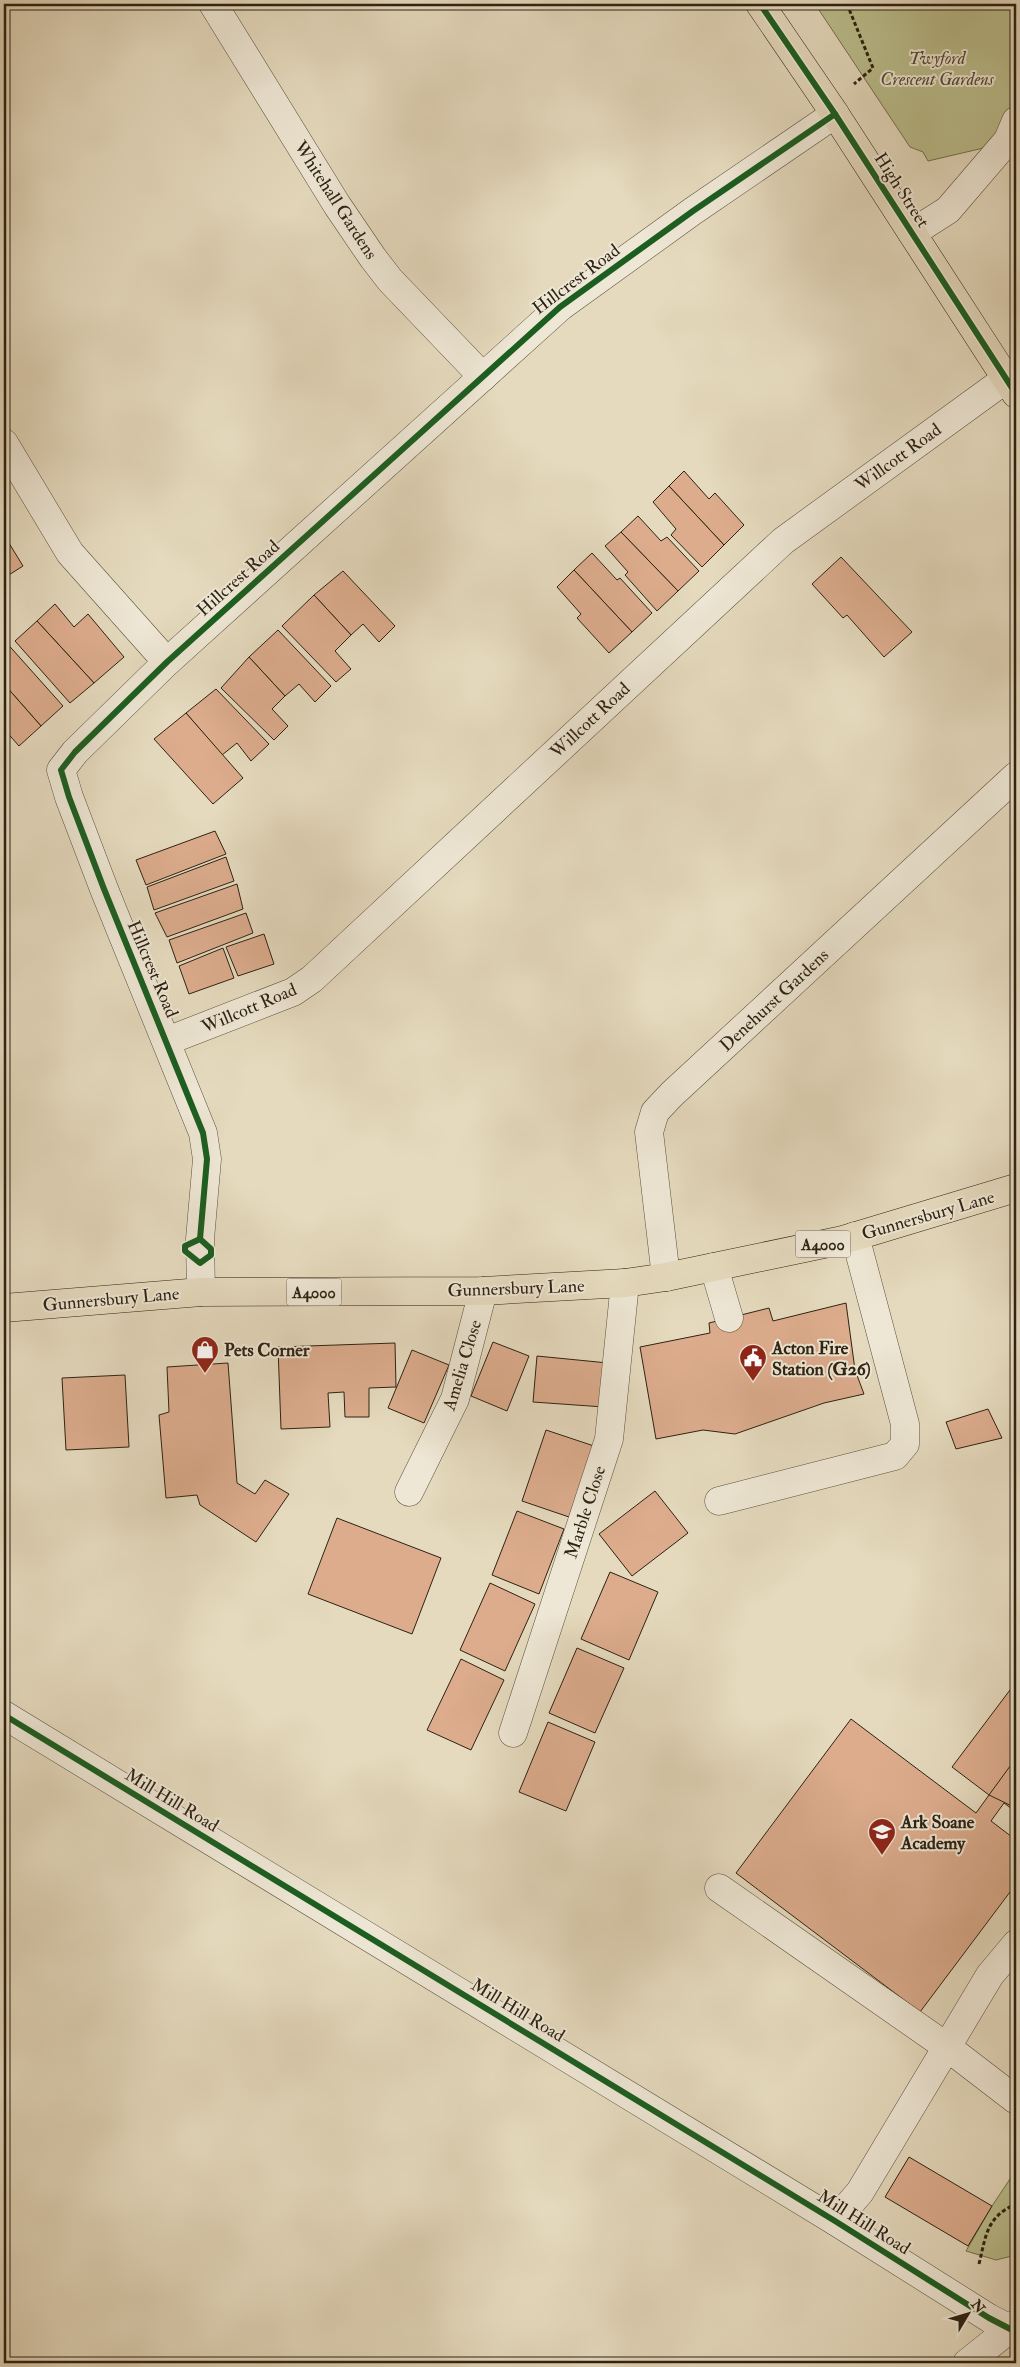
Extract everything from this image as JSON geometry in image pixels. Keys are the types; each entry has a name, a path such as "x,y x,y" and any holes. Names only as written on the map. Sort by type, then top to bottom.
{"main road":[{"name":"High Street","path":"760,4 835,114 1011,386"},
{"name":"Gunnersbury Lane","path":"4,1308 201,1292 483,1291 624,1284 666,1277 855,1236 1016,1188"}],"street":[{"name":"Whitehall Gardens","path":"213,4 337,205 373,258 390,280 483,377"},
{"name":"Hillcrest Road","path":"201,1292 200,1239 207,1159 203,1133 104,889 69,797 61,770 75,752 167,662 560,307 693,211 835,114"},
{"path":"912,233 948,210 1008,140 1016,121"},
{"name":"Willcott Road","path":"167,1042 293,992 312,979 783,541 1011,386"},
{"path":"4,443 70,553 167,662"},
{"name":"Denehurst Gardens","path":"666,1277 649,1132 655,1112 672,1094 1016,776"},
{"path":"719,1501 895,1456 905,1444 905,1424 855,1236"},
{"path":"714,1267 729,1318"},
{"name":"Marble Close","path":"513,1733 609,1439 624,1284"},
{"name":"Amelia Close","path":"409,1492 455,1399 483,1291"},
{"name":"Mill Hill Road","path":"4,1715 835,2221 989,2318 1014,2328"},
{"path":"719,1888 947,2047 1016,2100"},
{"path":"835,2221 860,2192 990,1976 1016,1944"},
{"path":"967,2363 1014,2328"}],"path":[{"path":"847,4 873,68 854,85"},
{"path":"979,2264 989,2224 1005,2209 1016,2204"}],"green space":[{"name":"Twyford Crescent Gardens","path":"815,4 1016,4 1016,119 992,146 928,161 923,152 910,147"},
{"path":"1016,2170 1016,2255 996,2260 966,2251 992,2206"}],"building":[{"path":"684,471 709,499 715,493 744,525 724,545 669,486"},
{"path":"669,486 724,545 702,567 671,535 676,529 653,502"},
{"path":"638,516 661,541 667,537 699,571 678,591 621,532"},
{"path":"621,532 678,591 657,611 625,575 628,572 605,546"},
{"path":"4,535 23,566 4,578"},
{"path":"592,553 617,580 620,578 652,613 632,632 574,570"},
{"path":"841,557 912,632 884,657 847,615 843,618 812,584"},
{"path":"574,570 632,632 609,653 577,618 581,614 557,587"},
{"path":"343,571 395,626 379,642 363,624 351,635 314,595"},
{"path":"314,595 351,635 335,651 351,669 336,682 282,626"},
{"path":"55,604 74,627 88,614 124,657 94,683 37,621"},
{"path":"37,621 94,683 70,703 15,641"},
{"path":"278,630 331,686 315,702 299,684 285,696 249,657"},
{"path":"4,640 63,706 41,726 4,684"},
{"path":"249,657 285,696 272,709 288,726 274,740 221,688"},
{"path":"4,684 41,726 19,746 4,729"},
{"path":"216,689 269,744 251,761 237,743 222,755 186,713"},
{"path":"186,713 243,778 213,804 154,739"},
{"path":"215,831 226,854 146,885 136,860"},
{"path":"226,857 234,881 154,910 147,887"},
{"path":"237,884 243,909 167,937 155,913"},
{"path":"246,913 253,933 177,963 169,940"},
{"path":"264,934 274,964 238,976 226,947"},
{"path":"223,948 234,978 189,994 179,966"},
{"name":"Acton Fire Station (G26)","path":"846,1303 855,1370 864,1394 824,1403 735,1434 703,1430 656,1439 640,1347 710,1333 709,1323 769,1308 773,1321"},
{"path":"493,1342 529,1356 507,1411 471,1396"},
{"path":"395,1343 396,1387 369,1388 369,1417 345,1417 344,1392 328,1393 330,1427 281,1429 278,1347"},
{"path":"412,1350 449,1365 424,1423 388,1408"},
{"path":"537,1356 608,1363 604,1407 533,1402"},
{"path":"228,1363 237,1483 255,1494 265,1480 289,1494 256,1542 200,1505 197,1495 166,1498 159,1415 169,1412 167,1367"},
{"path":"125,1375 129,1447 66,1450 62,1378"},
{"path":"988,1409 1002,1438 956,1449 946,1422"},
{"path":"546,1430 594,1446 569,1517 522,1501"},
{"path":"655,1491 688,1533 632,1576 599,1534"},
{"path":"517,1511 564,1529 539,1594 492,1575"},
{"path":"337,1518 441,1558 412,1634 308,1594"},
{"path":"610,1572 658,1592 629,1660 581,1639"},
{"path":"490,1583 535,1604 505,1671 460,1650"},
{"path":"577,1648 624,1668 595,1733 549,1713"},
{"path":"461,1659 504,1680 471,1750 427,1730"},
{"name":"Ark Soane Academy","path":"1016,1682 1016,1812 1004,1803 991,1821 1016,1840 1016,1884 920,2012 736,1873 851,1719 976,1813 989,1795 952,1767"},
{"path":"548,1722 595,1742 566,1811 519,1792"},
{"path":"1016,1758 1016,1808 989,1795"},
{"path":"909,2157 992,2206 968,2246 885,2197"}],"cycle path":[{"path":"760,4 835,114 1016,394"},
{"path":"200,1239 207,1159 203,1133 104,889 69,797 61,770 75,752 167,662 560,307 693,211 835,114"},
{"path":"200,1239 211,1249 211,1255 200,1263 185,1251 185,1246 200,1239"},
{"path":"4,1715 835,2221 989,2318 1016,2332"}],"place":[{"name":"Pets Corner","path":"205,1374"},
{"name":"Acton Fire Station (G26)","path":"753,1382"},
{"name":"Ark Soane Academy","path":"882,1856"}]}
